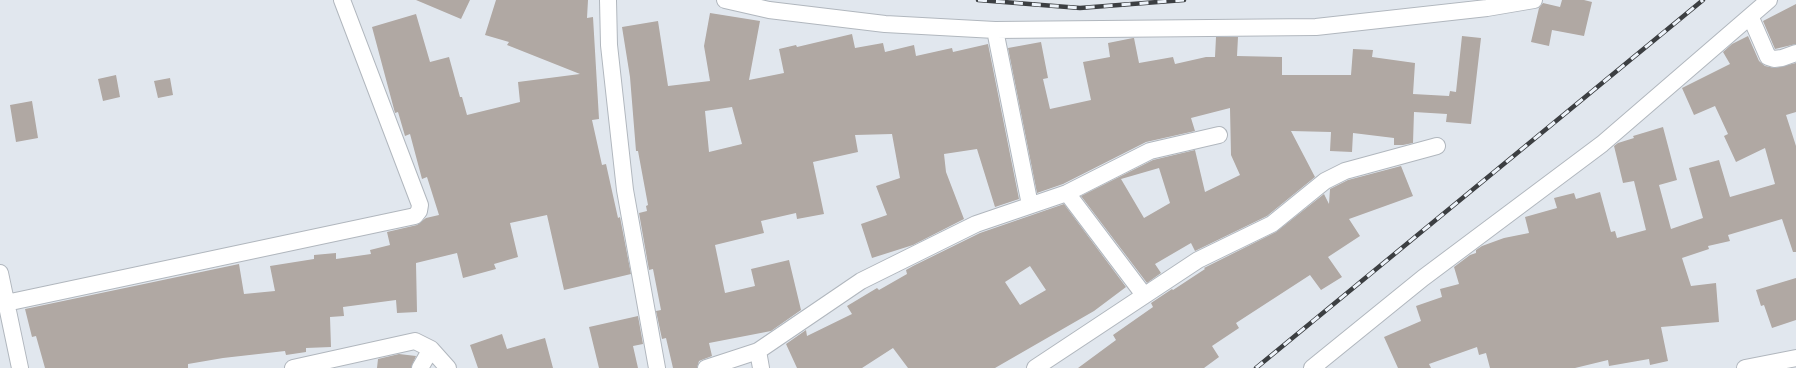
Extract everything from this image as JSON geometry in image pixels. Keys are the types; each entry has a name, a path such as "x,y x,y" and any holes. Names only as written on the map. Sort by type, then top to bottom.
{"street":[{"path":"6,303 415,216 419,211 420,205 342,0"},
{"path":"608,0 609,45 625,190 657,368"},
{"path":"726,0 769,10 885,24 995,30 1316,27 1487,8 1534,0"},
{"path":"1312,368 1423,278 1602,144 1751,18 1769,0"},
{"path":"1751,18 1768,57 1774,59 1782,58 1796,53"},
{"path":"995,30 1030,205"},
{"path":"706,368 758,351 861,281 976,224 1067,193 1150,151 1219,135"},
{"path":"1035,368 1198,260 1272,224 1325,181 1345,171 1437,146"},
{"path":"1067,193 1144,295"},
{"path":"0,274 20,368"},
{"path":"293,368 415,341 431,349 448,368"},
{"path":"420,368 431,349"},
{"path":"758,351 761,368"},
{"path":"1745,368 1796,358"}],"building":[{"path":"416,0 470,0 461,19"},
{"path":"496,0 588,0 587,18 593,17 599,119 592,120 602,165 606,164 618,218 620,217 631,274 564,290 547,215 510,223 518,257 494,264 496,269 463,278 457,253 416,263 417,312 397,313 396,300 343,307 344,316 330,317 331,347 306,348 306,352 286,355 285,351 223,358 188,364 188,368 45,368 36,336 32,337 25,309 239,264 244,294 275,291 270,266 314,259 314,255 336,253 336,259 371,254 370,250 390,245 387,232 417,225 426,218 439,215 427,177 422,179 410,134 405,136 398,112 395,113 372,27 416,14 430,62 449,57 460,97 462,97 467,115 520,102 518,82 580,74 507,45 509,42 485,35"},
{"path":"1562,0 1584,0 1592,2 1584,36 1552,30 1549,46 1531,42 1539,8 1543,3 1560,7"},
{"path":"1796,4 1796,44 1775,49 1763,21"},
{"path":"710,13 760,21 749,80 784,73 779,49 796,45 797,47 852,34 855,48 883,43 885,52 914,45 916,56 952,48 953,52 988,44 1019,199 995,207 977,149 944,154 946,172 964,219 913,245 872,258 861,224 887,215 876,186 900,178 892,134 855,135 858,152 813,162 824,214 797,219 796,213 761,221 764,233 715,245 725,293 755,286 751,269 789,260 801,310 771,331 709,343 712,356 699,361 697,368 673,368 666,338 662,339 656,311 661,310 653,269 649,270 639,213 647,211 646,206 648,205 638,151 636,151 630,77 622,27 658,21 668,86 710,81 704,46","holes":["732,107 742,144 709,152 705,111"]},
{"path":"1462,36 1481,38 1471,124 1446,122 1447,114 1414,112 1413,143 1394,145 1394,138 1353,133 1352,152 1330,151 1331,132 1291,131 1315,177 1267,216 1195,251 1191,243 1155,264 1161,273 1147,283 1081,196 1153,160 1195,150 1205,192 1240,175 1231,155 1230,108 1191,118 1195,131 1146,142 1063,184 1037,193 1008,48 1041,42 1048,78 1043,79 1050,109 1091,100 1083,62 1110,57 1108,43 1133,38 1139,63 1173,57 1175,64 1206,57 1215,57 1216,37 1238,37 1237,56 1282,57 1282,75 1351,75 1353,49 1373,50 1372,57 1415,63 1413,94 1449,96 1450,91 1456,92","holes":["1159,168 1170,203 1144,218 1121,179"]},
{"path":"1748,36 1759,61 1765,66 1775,68 1796,63 1796,112 1786,115 1796,146 1796,252 1793,252 1782,219 1728,235 1730,241 1708,246 1709,249 1682,258 1691,286 1716,283 1719,322 1661,327 1668,361 1650,365 1649,359 1609,366 1608,360 1575,368 1490,368 1486,353 1479,355 1477,347 1429,364 1431,368 1398,368 1384,337 1421,321 1416,306 1442,297 1440,289 1459,284 1454,267 1470,255 1476,253 1476,250 1482,246 1504,238 1529,233 1525,217 1557,208 1554,198 1574,193 1576,199 1600,192 1611,232 1615,231 1617,238 1646,230 1634,181 1623,183 1614,146 1618,143 1634,138 1633,136 1663,127 1677,180 1659,185 1671,229 1703,218 1689,168 1719,160 1730,197 1775,184 1765,148 1736,162 1724,136 1728,134 1715,106 1694,115 1682,88 1730,64 1723,52 1732,44"},
{"path":"116,75 120,97 103,101 98,79"},
{"path":"170,78 173,95 158,98 154,81"},
{"path":"32,101 38,138 16,142 10,105"},
{"path":"1401,166 1413,196 1349,219 1360,236 1328,257 1342,277 1321,290 1310,275 1236,323 1239,328 1212,346 1219,357 1204,368 1078,368 1116,340 1113,335 1153,307 1151,303 1205,269 1204,268 1276,232 1324,194 1329,204 1330,189 1348,180"},
{"path":"1064,204 1126,287 1094,311 995,368 908,368 893,348 862,368 797,368 786,344 806,330 807,336 852,314 847,306 877,288 879,290 907,274 906,270 913,266 980,233","holes":["1030,266 1046,290 1020,305 1005,282"]},
{"path":"1796,278 1796,320 1772,328 1764,305 1761,306 1756,290"},
{"path":"638,316 643,344 633,346 638,368 599,368 589,327"},
{"path":"502,334 507,349 545,338 553,368 478,368 470,345"},
{"path":"399,354 416,356 411,368 377,368 378,359"}],"railway":[{"path":"978,0 1080,8 1184,0"},
{"path":"1256,368 1703,0"}]}
